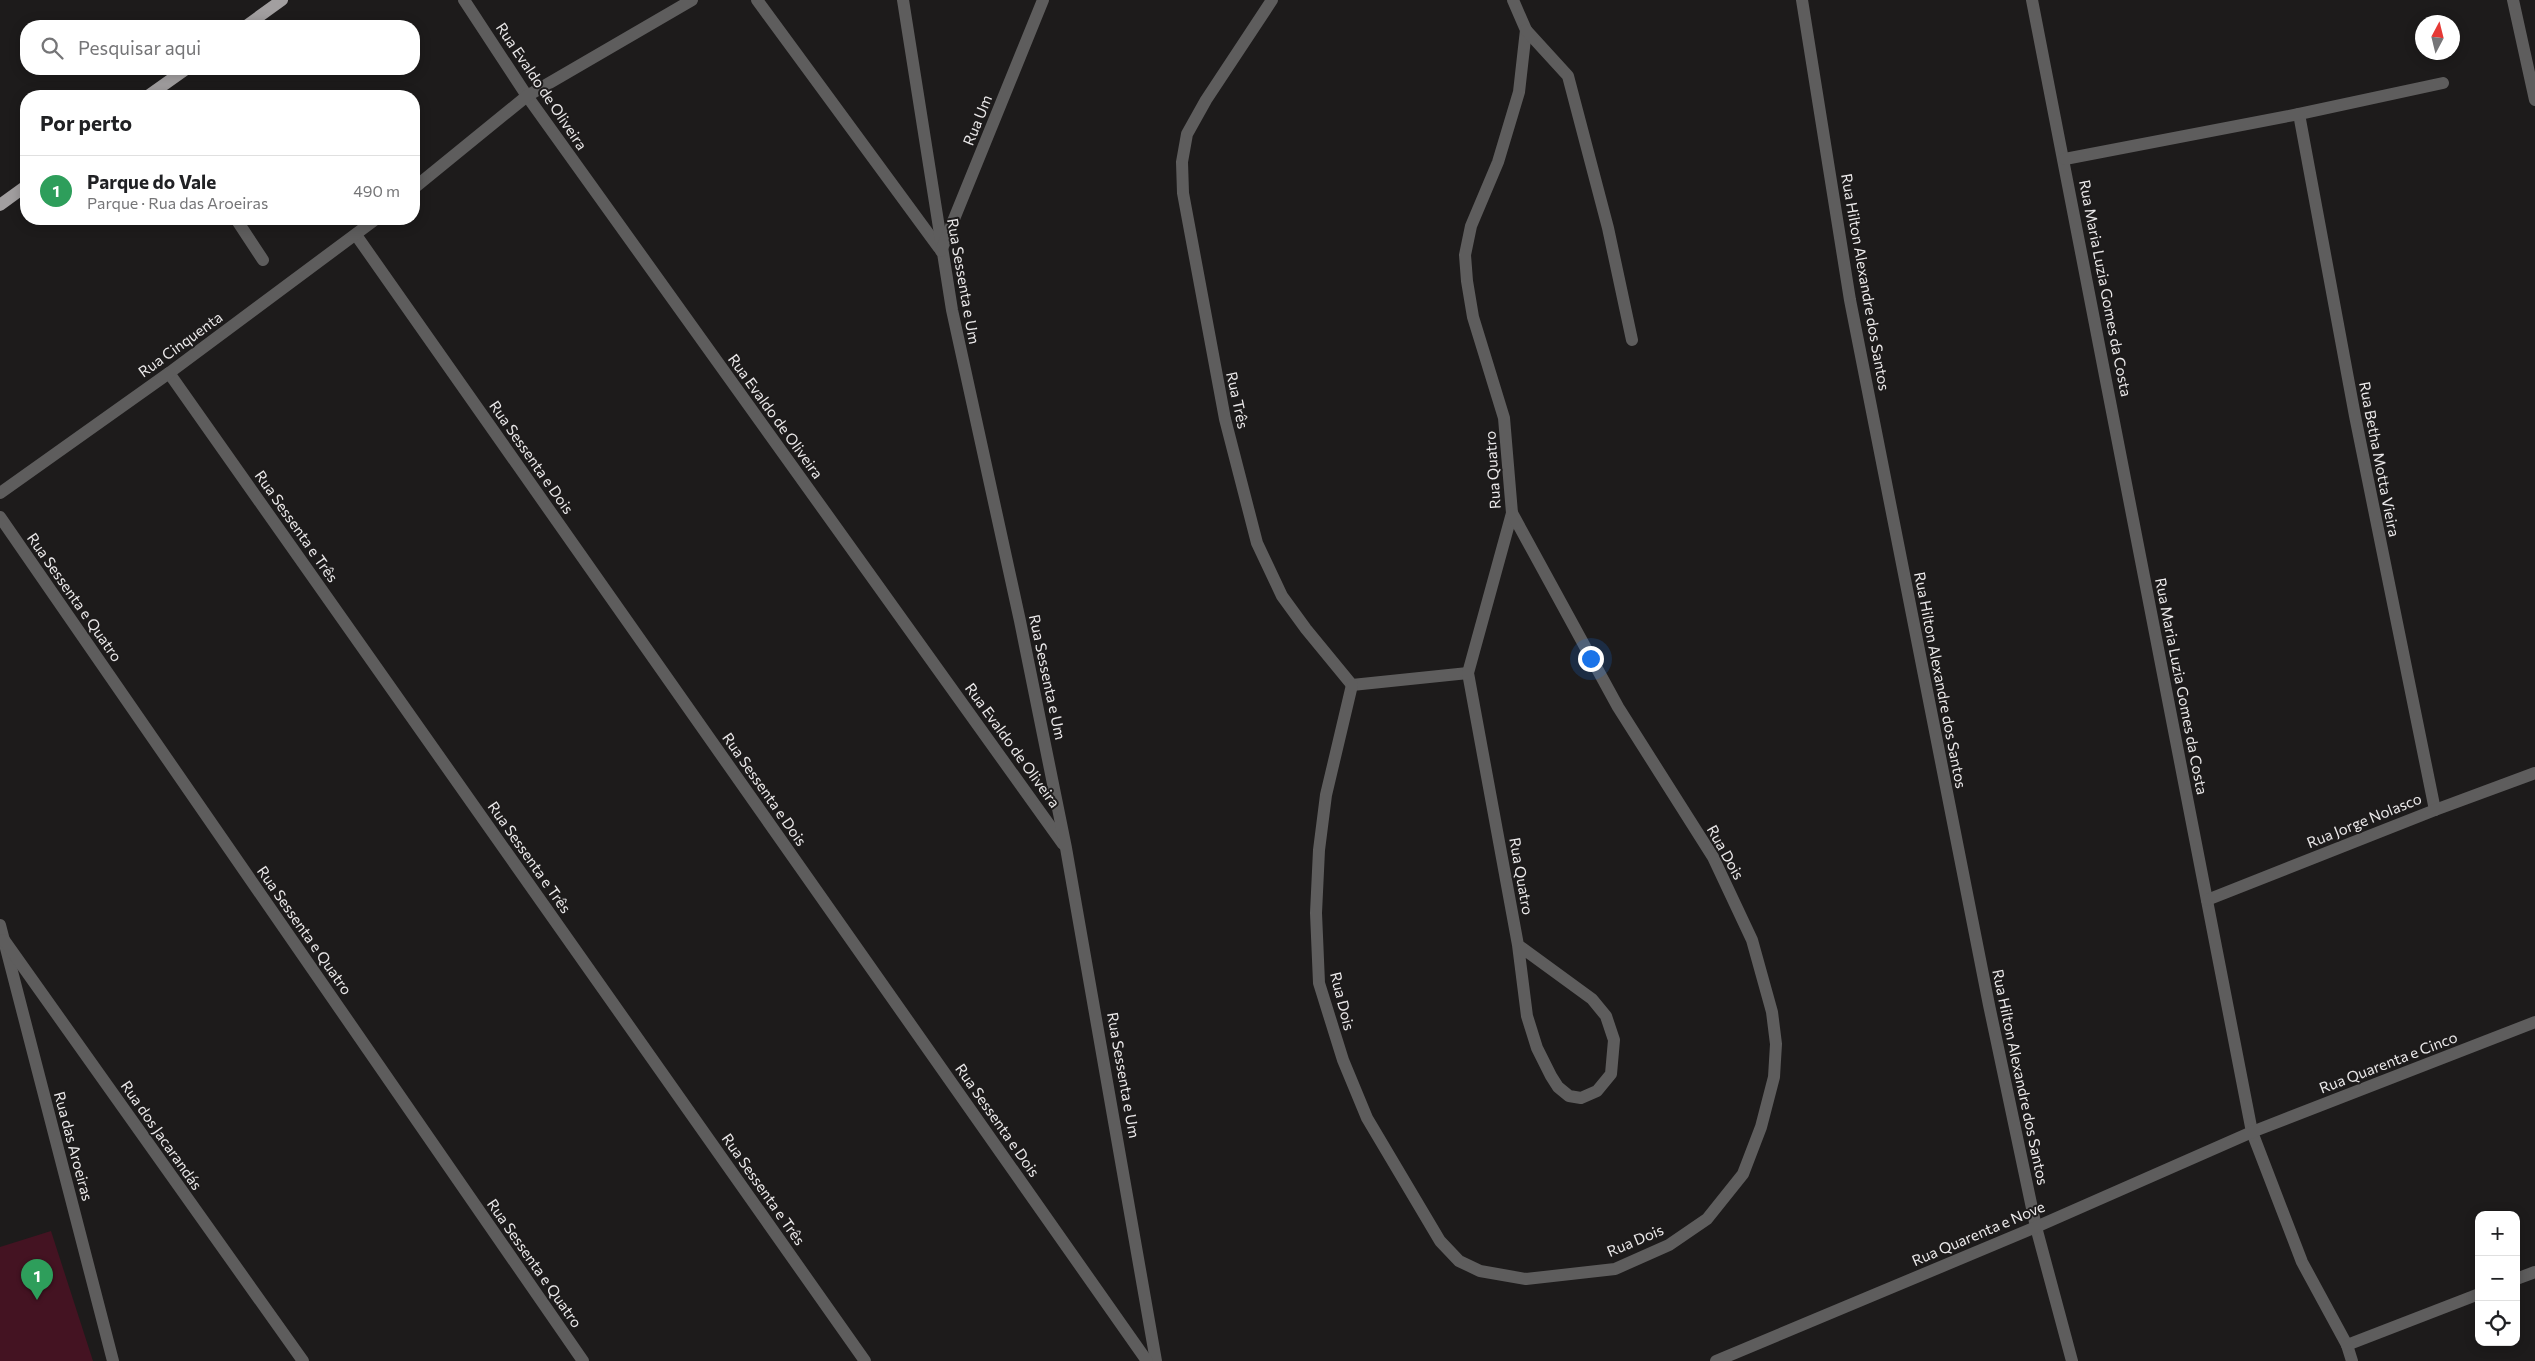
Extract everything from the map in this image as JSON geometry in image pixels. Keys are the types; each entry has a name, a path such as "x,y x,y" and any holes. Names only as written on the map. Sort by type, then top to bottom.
{"main road":[{"path":"254,20 282,0"},
{"path":"159,90 178,75"},
{"path":"0,205 20,190"}],"street":[{"name":"Rua Evaldo de Oliveira","path":"464,0 527,96 1066,848"},
{"path":"420,183 527,96 692,0"},
{"path":"757,0 941,251"},
{"name":"Rua Sessenta e Um","path":"903,0 941,251 1066,848 1156,1361"},
{"name":"Rua Um","path":"941,251 1042,0"},
{"name":"Rua Três","path":"1272,0 1206,100 1187,134 1182,162 1183,193 1225,419 1257,543 1282,596 1306,629 1352,685"},
{"name":"Rua Quatro","path":"1513,0 1526,30 1519,92 1498,162 1471,226 1465,255 1473,317 1504,418 1512,513 1468,673 1518,945 1527,1016 1537,1048 1558,1087 1569,1096 1581,1098 1597,1091 1611,1074 1614,1040 1606,1016 1592,999 1518,945"},
{"name":"Rua Hilton Alexandre dos Santos","path":"1802,0 1850,300 1989,1005 2036,1227 2072,1361"},
{"name":"Rua Maria Luzia Gomes da Costa","path":"2032,0 2065,159 2252,1132 2302,1262 2347,1345 2352,1361"},
{"path":"2513,0 2535,100"},
{"path":"1526,30 1568,76 1608,228 1632,340"},
{"path":"2065,159 2300,114 2443,83"},
{"name":"Rua Betha Motta Vieira","path":"2300,114 2355,416 2435,810"},
{"path":"240,225 263,260"},
{"name":"Rua Cinquenta","path":"0,493 169,373 368,225"},
{"name":"Rua Sessenta e Dois","path":"356,235 1147,1361"},
{"name":"Rua Sessenta e Três","path":"169,373 865,1361"},
{"name":"Rua Dois","path":"1352,685 1326,795 1319,850 1316,913 1319,983 1343,1060 1368,1118 1440,1241 1459,1261 1480,1271 1526,1279 1615,1269 1669,1245 1707,1218 1743,1174 1761,1127 1774,1077 1776,1044 1772,1012 1752,940 1713,857 1618,707 1512,513"},
{"name":"Rua Sessenta e Quatro","path":"0,517 583,1361"},
{"path":"1352,685 1468,673"},
{"name":"Rua Jorge Nolasco","path":"2207,900 2435,810 2535,773"},
{"name":"Rua dos Jacarandás","path":"0,925 4,940 303,1361"},
{"name":"Rua das Aroeiras","path":"4,940 113,1361"},
{"name":"Rua Quarenta e Cinco","path":"2252,1132 2535,1022"},
{"name":"Rua Quarenta e Nove","path":"1716,1361 2036,1227 2252,1132"},
{"path":"2520,1278 2535,1272"},
{"path":"2347,1345 2475,1296"}],"shaded area":[{"path":"51,1231 93,1361 0,1361 0,1247"}],"place":[{"name":"Parque do Vale","path":"37,1300"}]}
